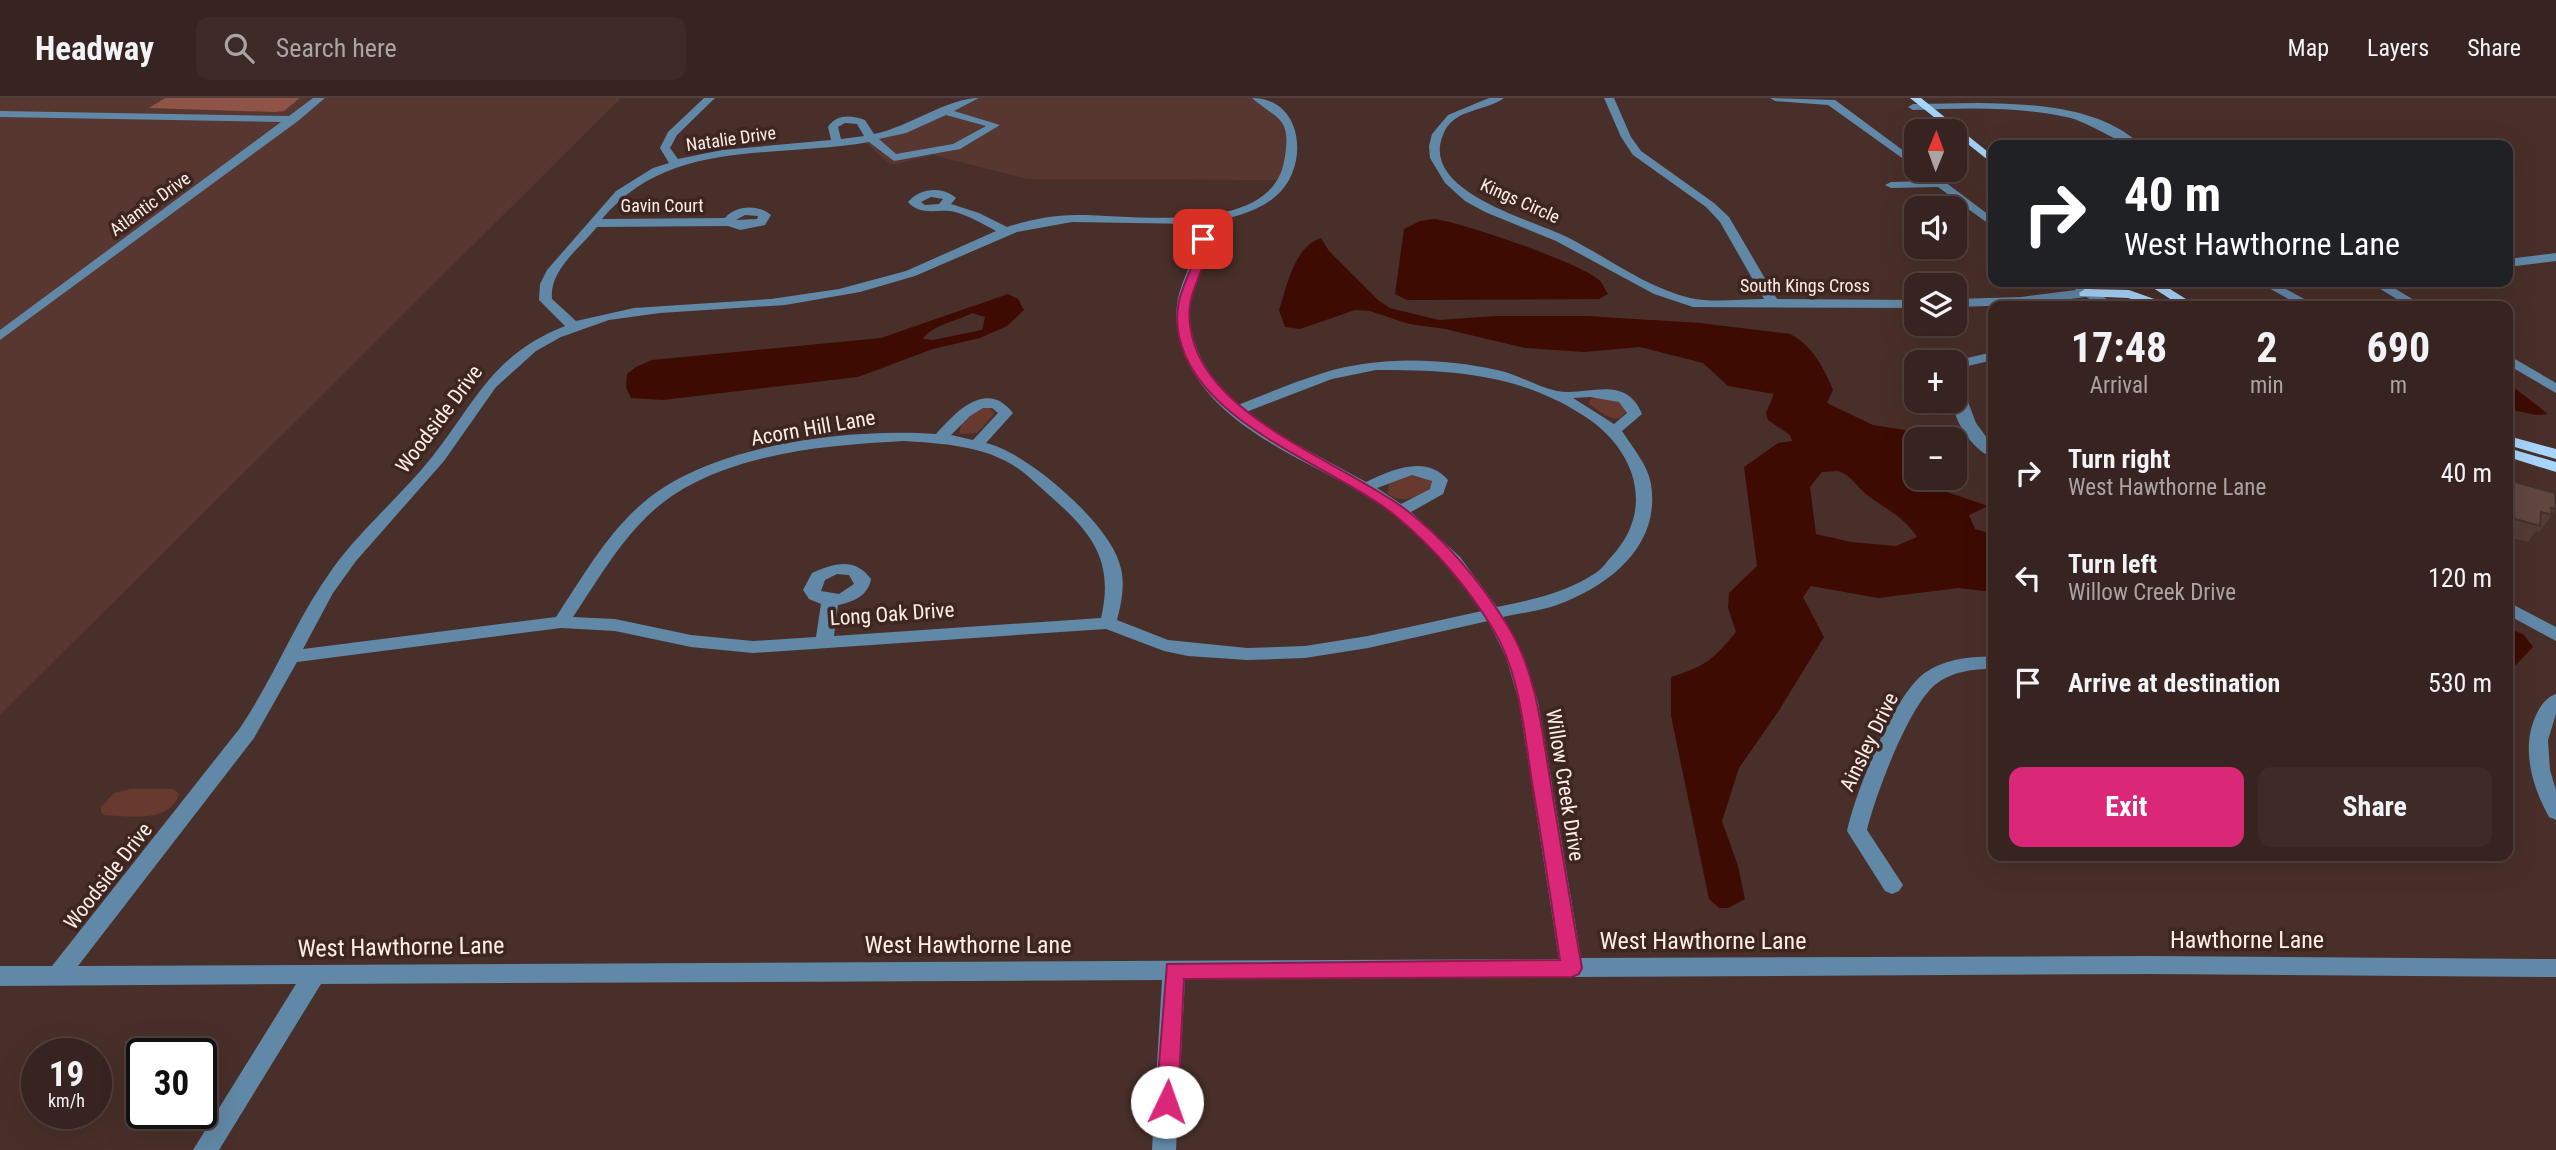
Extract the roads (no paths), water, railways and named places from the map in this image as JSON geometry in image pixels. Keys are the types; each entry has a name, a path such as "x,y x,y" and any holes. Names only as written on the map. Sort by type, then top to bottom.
{"main road":[{"path":"1902,98 1914,102 1931,119"},
{"path":"1926,106 1988,156"},
{"path":"1967,150 1988,168"},
{"path":"2085,293 2103,287"},
{"path":"2140,287 2160,301"},
{"path":"2158,287 2182,301"},
{"path":"2085,293 2129,294 2152,301"},
{"path":"2513,441 2556,454"},
{"path":"2513,454 2556,467"}],"street":[{"name":"Atlantic Drive","path":"0,336 320,98"},
{"path":"676,164 665,148 669,138 710,98"},
{"name":"Natalie Drive","path":"573,326 547,300 545,285 553,271 627,188 676,164 728,154 837,144 894,133 974,98"},
{"path":"1262,100 1281,98"},
{"name":"Kings Circle","path":"1499,98 1464,110 1447,120 1437,134 1435,149 1441,174 1459,192 1483,207 1559,237 1664,296 1693,303"},
{"path":"1609,98 1626,137 1637,153 1710,205 1726,220 1773,303"},
{"path":"1775,98 1832,102 1904,156"},
{"name":"Woodside Drive","path":"57,976 247,733 264,708 289,657 339,572 440,457 495,376 532,347 573,326 658,307 771,303 855,289 918,271 1003,230 1077,217 1199,220 1255,205 1276,191 1289,174 1291,130 1285,118 1262,100"},
{"path":"1914,102 1926,106 2017,108 2084,118 2126,140"},
{"path":"837,144 833,127 840,121 861,122 871,138 891,156 903,157 956,147 995,125 946,112"},
{"path":"0,114 294,119"},
{"path":"1938,182 1988,219"},
{"path":"1891,185 1941,184"},
{"path":"943,206 967,212 1003,230"},
{"name":"Willow Creek Drive","path":"1199,220 1203,246 1185,295 1182,312 1185,337 1202,373 1237,410 1297,452 1365,488 1399,512 1457,564 1495,615 1516,660 1530,714 1572,968"},
{"name":"Gavin Court","path":"594,223 730,222"},
{"path":"2513,262 2556,257"},
{"path":"2077,287 2101,301"},
{"path":"2274,287 2300,301"},
{"path":"2384,287 2408,301"},
{"path":"2021,301 2085,293"},
{"path":"1967,303 1988,302"},
{"name":"South Kings Cross","path":"1693,303 1904,304"},
{"path":"1967,362 1988,357"},
{"path":"2513,362 2556,389"},
{"path":"1237,410 1328,376 1393,365 1479,370 1513,378 1587,411 1613,430 1635,414 1634,406 1627,400 1597,393 1558,397"},
{"path":"940,438 967,409 977,404 990,403 1003,408 1006,413 976,445"},
{"path":"1964,413 1975,437 1988,449"},
{"name":"Long Oak Drive","path":"289,657 561,622 615,625 691,641 732,646 1108,623 1157,642 1188,650 1275,653 1368,642 1538,605 1577,590 1604,575 1632,544 1644,518 1643,483 1629,451 1613,430"},
{"name":"Acorn Hill Lane","path":"561,622 626,529 686,481 742,462 840,440 896,435 940,438 976,445 1022,463 1098,536 1113,561 1116,578 1108,623"},
{"path":"1365,488 1414,469 1426,471 1440,480 1437,491 1399,512"},
{"path":"825,642 825,621 830,601"},
{"path":"2513,611 2556,635"},
{"name":"Ainsley Drive","path":"1892,885 1857,831 1869,790 1924,682 1954,667 1988,664"},
{"path":"2556,701 2538,726 2539,762 2556,812"},
{"name":"West Hawthorne Lane","path":"0,976 1937,967"},
{"name":"Hawthorne Lane","path":"1937,967 2556,968"},
{"path":"1164,1150 1174,970"},
{"path":"205,1150 314,975"}]}
